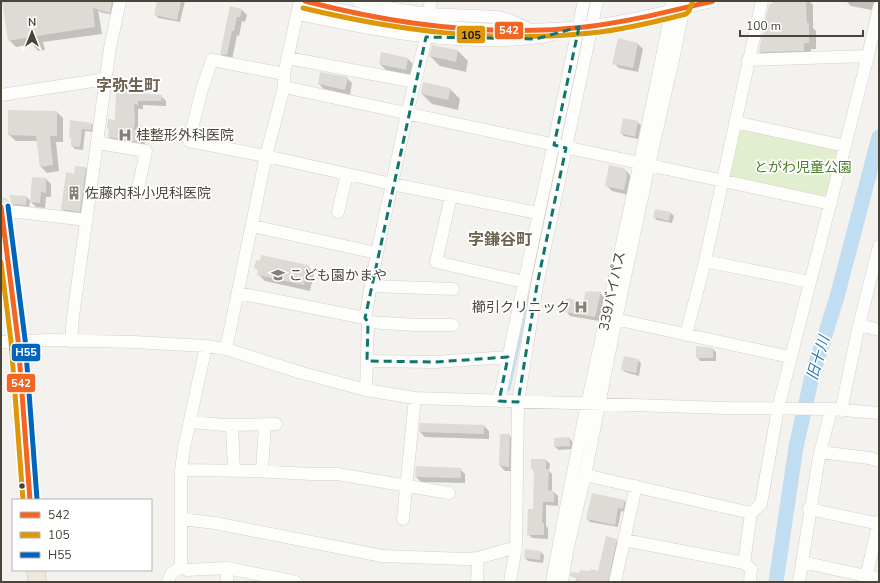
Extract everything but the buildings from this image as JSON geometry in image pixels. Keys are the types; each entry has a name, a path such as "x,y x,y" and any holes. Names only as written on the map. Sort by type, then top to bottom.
{"highway":[{"path":"1,209 9,341 30,499"},
{"path":"36,571 37,582"}],"street":[{"path":"71,341 110,48 120,1"},
{"path":"226,349 266,156 284,87 284,74 300,1"},
{"path":"305,1 366,16 418,25 501,30 530,30 592,26 672,6 713,1"},
{"path":"358,1 382,7 428,14 497,17 509,20 530,30"},
{"path":"428,14 431,1"},
{"path":"510,582 516,547 518,402 584,1"},
{"path":"499,401 538,213 560,147 598,1"},
{"path":"686,335 705,261 762,1"},
{"path":"644,164 675,51 684,4"},
{"name":"339バイパス","path":"552,582 593,403 644,164 672,6"},
{"path":"744,564 751,513 761,504 778,408 790,357 831,204 879,7"},
{"path":"298,14 380,31 426,37 480,40 536,39 556,34 567,28"},
{"path":"366,390 367,320 377,253 407,114 426,37"},
{"path":"748,60 868,56"},
{"path":"288,58 415,82"},
{"path":"284,74 212,60 202,89 189,141 538,213"},
{"path":"1,95 106,79"},
{"path":"284,87 831,204"},
{"path":"735,122 845,146"},
{"path":"98,143 146,151 137,194"},
{"path":"338,212 347,174"},
{"path":"451,196 436,262 524,282"},
{"path":"1,209 87,220"},
{"path":"252,226 377,253"},
{"path":"799,582 820,452 859,325 873,292 879,246"},
{"path":"705,261 810,282"},
{"path":"372,286 453,288"},
{"path":"238,293 367,320 416,325 453,325"},
{"path":"611,318 790,357"},
{"path":"859,325 879,330"},
{"path":"9,341 134,342 206,346 226,349 302,373 366,390 415,398 726,408 778,408 879,413"},
{"path":"180,567 181,470 206,346"},
{"path":"367,361 435,362 508,357"},
{"path":"403,519 415,398"},
{"path":"562,582 567,551 585,475 593,403"},
{"path":"190,422 232,425 271,424 262,471"},
{"path":"232,425 234,470"},
{"path":"820,452 869,458 879,461"},
{"path":"181,470 234,470 337,474 449,493"},
{"path":"585,475 751,513"},
{"path":"615,582 636,486"},
{"path":"810,509 879,523 866,579"},
{"path":"181,519 215,523 382,556 465,559 478,558 516,547"},
{"path":"624,540 744,564 751,569 750,582"},
{"path":"477,582 478,558"},
{"path":"802,562 866,579 879,579"},
{"path":"180,567 187,570 227,568 296,582"},
{"path":"168,582 171,574 180,567"},
{"path":"227,568 227,582"}],"highlighted area":[{"path":"579,27 554,145 566,148 537,285 518,402 499,401 508,357 435,362 367,361 368,322 365,318 426,37 536,39"}],"green space":[{"name":"とがわ児童公園","path":"738,127 839,148 826,199 728,178"}],"waterway":[{"path":"587,19 591,1"},
{"path":"582,45 584,34"},
{"name":"旧十川","path":"776,582 796,447 812,376 837,297 879,137"},
{"path":"509,390 530,294"}],"transit line":[{"name":"542","path":"305,1 374,17 444,27 514,31 550,30 601,25 649,16 713,1"},
{"name":"105","path":"303,8 410,29 482,36 518,37 591,33 627,28 686,14 692,3"},
{"name":"H55","path":"8,206 25,339 37,499"},
{"name":"542","path":"1,207 18,340 30,499"},
{"name":"105","path":"1,262 11,341 23,499"}],"place":[{"name":"桂整形外科医院","path":"125,135"},
{"name":"佐藤内科小児科医院","path":"74,193"},
{"name":"こども園かまや","path":"278,275"},
{"name":"櫛引クリニック","path":"581,307"}],"district":[{"name":"字弥生町","path":"128,86"},
{"name":"字鎌谷町","path":"500,240"}]}
